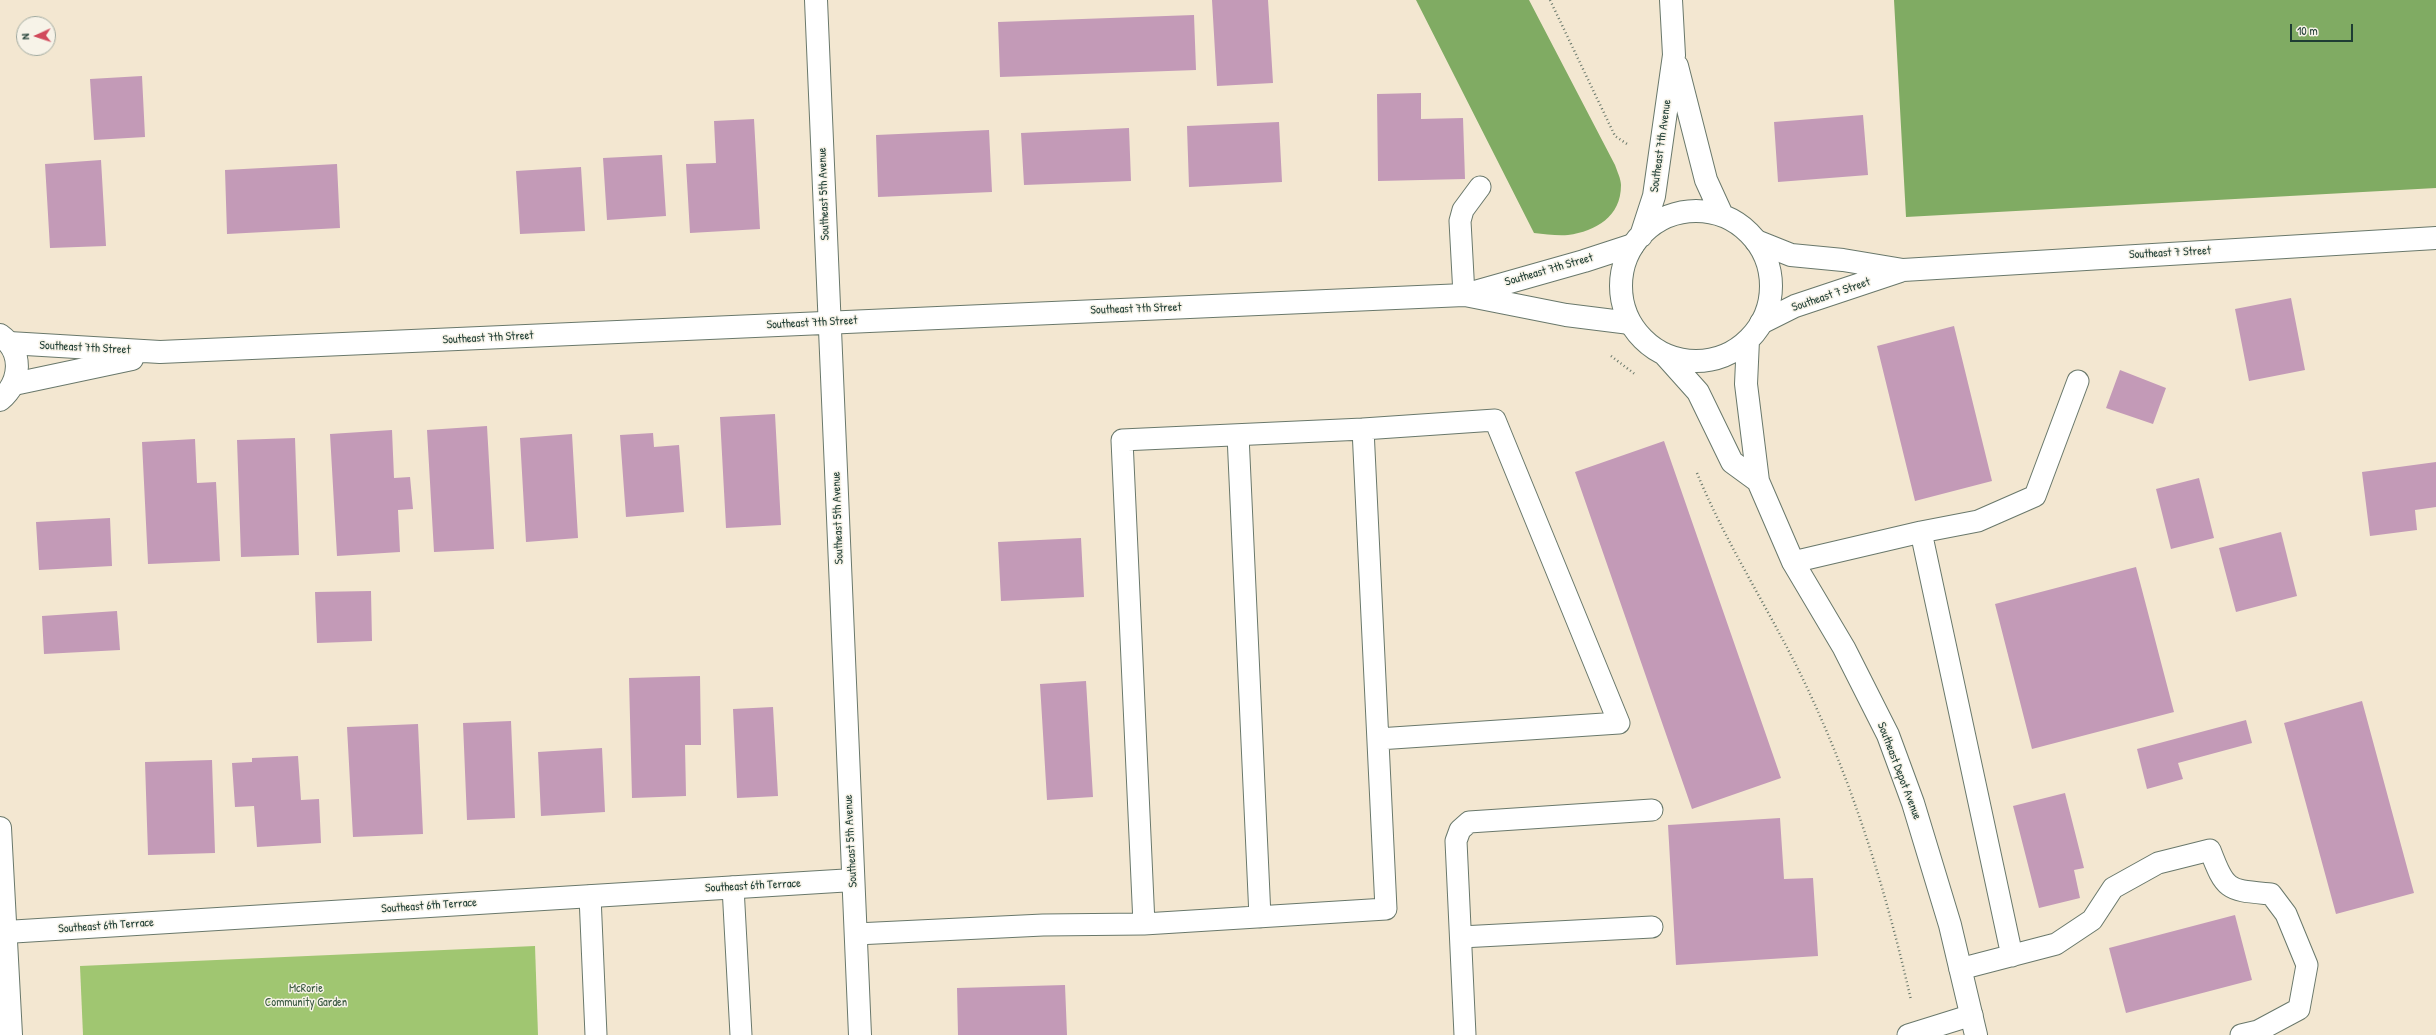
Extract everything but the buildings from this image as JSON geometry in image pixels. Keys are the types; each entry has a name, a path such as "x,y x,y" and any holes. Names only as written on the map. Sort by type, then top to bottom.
{"street":[{"name":"Southeast 5th Avenue","path":"816,0 860,1035"},
{"name":"Southeast 7th Avenue","path":"1664,354 1645,341 1630,322 1623,304 1621,283 1625,263 1637,240 1654,196 1674,55 1671,0"},
{"name":"Southeast 7th Avenue","path":"1674,55 1706,180 1722,215"},
{"path":"1637,240 1658,221 1679,213 1700,211 1722,215 1741,226 1756,241 1766,260 1771,282 1769,303 1761,323 1748,340 1730,354 1708,361 1686,361 1664,354"},
{"name":"Southeast 7 Street","path":"1756,241 1791,255 1843,260 1903,270 2436,238"},
{"name":"Southeast 7th Street","path":"5,339 160,352 1464,295 1584,261 1637,240"},
{"name":"Southeast 7 Street","path":"1761,323 1795,306 1903,270"},
{"name":"Southeast 7th Street","path":"1464,295 1566,315 1630,322"},
{"path":"0,403 5,395 17,363 5,339"},
{"name":"Southeast Depot Avenue","path":"1748,340 1746,384 1758,481 1793,562 1844,648 1888,736 1913,803 1932,862 1950,925 1974,1025"},
{"name":"Southeast 7th Street","path":"5,395 160,352"},
{"path":"1664,354 1698,392 1732,462 1758,481"},
{"path":"0,828 11,1035"},
{"name":"Southeast 6th Terrace","path":"6,932 853,880"}],"lane":[{"path":"1464,295 1460,221 1463,210 1480,187"},
{"path":"1793,562 1921,532 1978,521 2035,496 2078,381"},
{"path":"1144,924 1122,440 1363,429 1495,420 1619,723 1378,739"},
{"path":"856,934 1043,925 1144,924 1386,909 1363,429"},
{"path":"1238,435 1260,917"},
{"path":"1921,532 2012,956"},
{"path":"1465,1035 1456,841 1460,830 1469,822 1652,810"},
{"path":"1960,969 2056,944 2092,920 2113,888 2158,863 2210,850 2221,879 2237,891 2271,894 2286,914 2307,965 2299,1009 2258,1031 2241,1035"},
{"path":"733,887 740,1035"},
{"path":"590,896 596,1035"},
{"path":"1461,937 1652,927"},
{"path":"1908,1035 1974,1025"}],"path":[{"path":"1550,0 1615,136 1632,147"},
{"path":"1607,354 1640,377"},
{"path":"1694,466 1709,503 1798,669 1838,757 1866,836 1902,963"}],"green space":[{"path":"1416,0 1529,0 1619,175 1621,185 1620,196 1617,206 1612,214 1597,226 1578,233 1555,235 1534,233"},
{"path":"1894,0 2436,0 2436,188 1906,217"},
{"name":"McRorie Community Garden","path":"535,946 538,1035 83,1035 80,966"}]}
